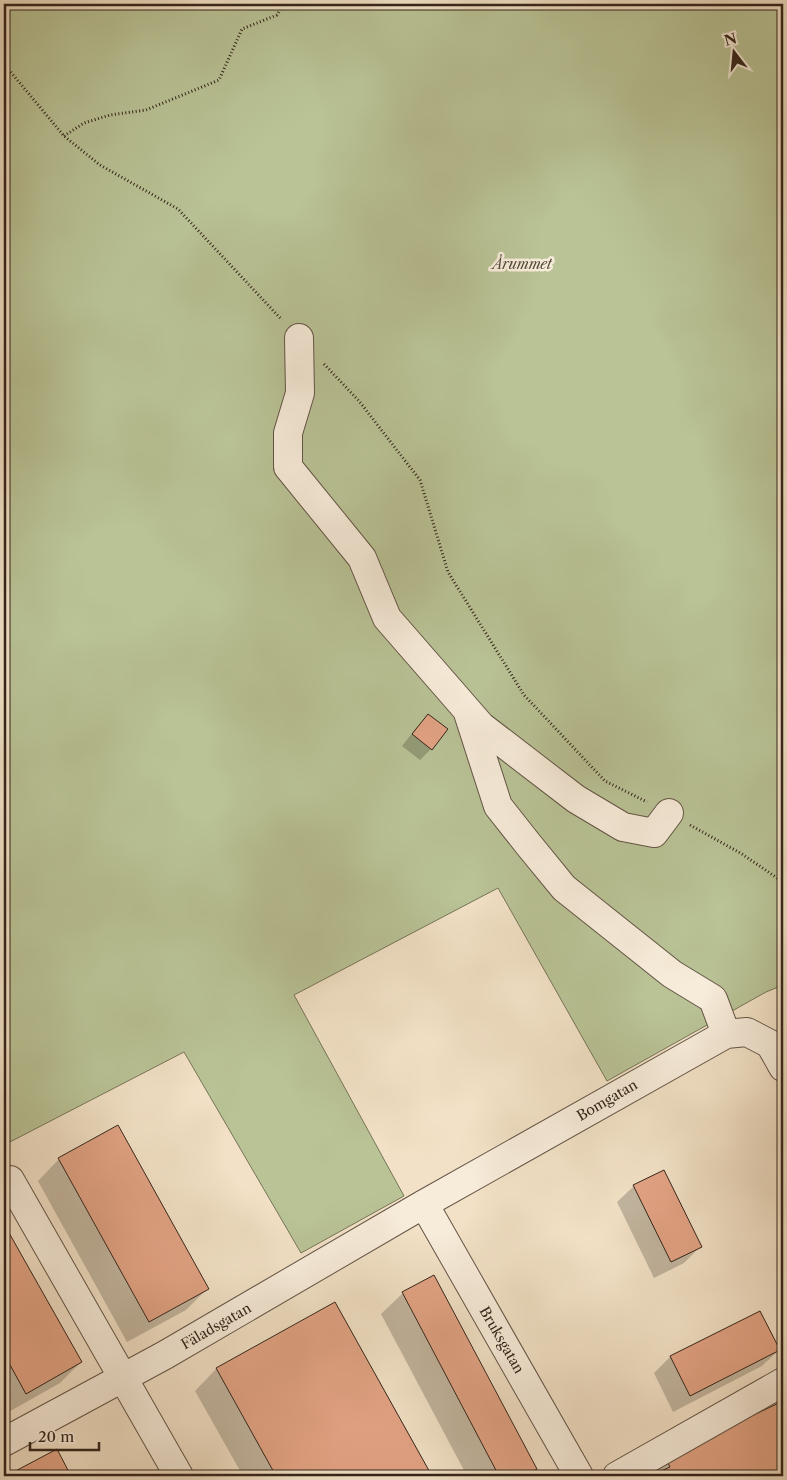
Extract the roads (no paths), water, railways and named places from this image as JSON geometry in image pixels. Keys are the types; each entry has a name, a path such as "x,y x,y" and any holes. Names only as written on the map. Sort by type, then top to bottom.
{"street":[{"path":"299,338 300,393 288,433 288,466 362,558 387,618 481,726 576,799 622,827 654,833 670,813"},
{"path":"467,710 498,806 528,844 564,888 672,974 713,999 726,1034"},
{"name":"Bomgatan","path":"424,1204 680,1058 726,1034 746,1032 770,1044 783,1067"},
{"path":"10,1180 179,1476"},
{"name":"Fäladsgatan","path":"4,1442 122,1379 424,1204"},
{"name":"Bruksgatan","path":"424,1204 579,1476"},
{"path":"617,1476 783,1382"}],"park label":[{"name":"Årummet","path":"522,264"}]}
